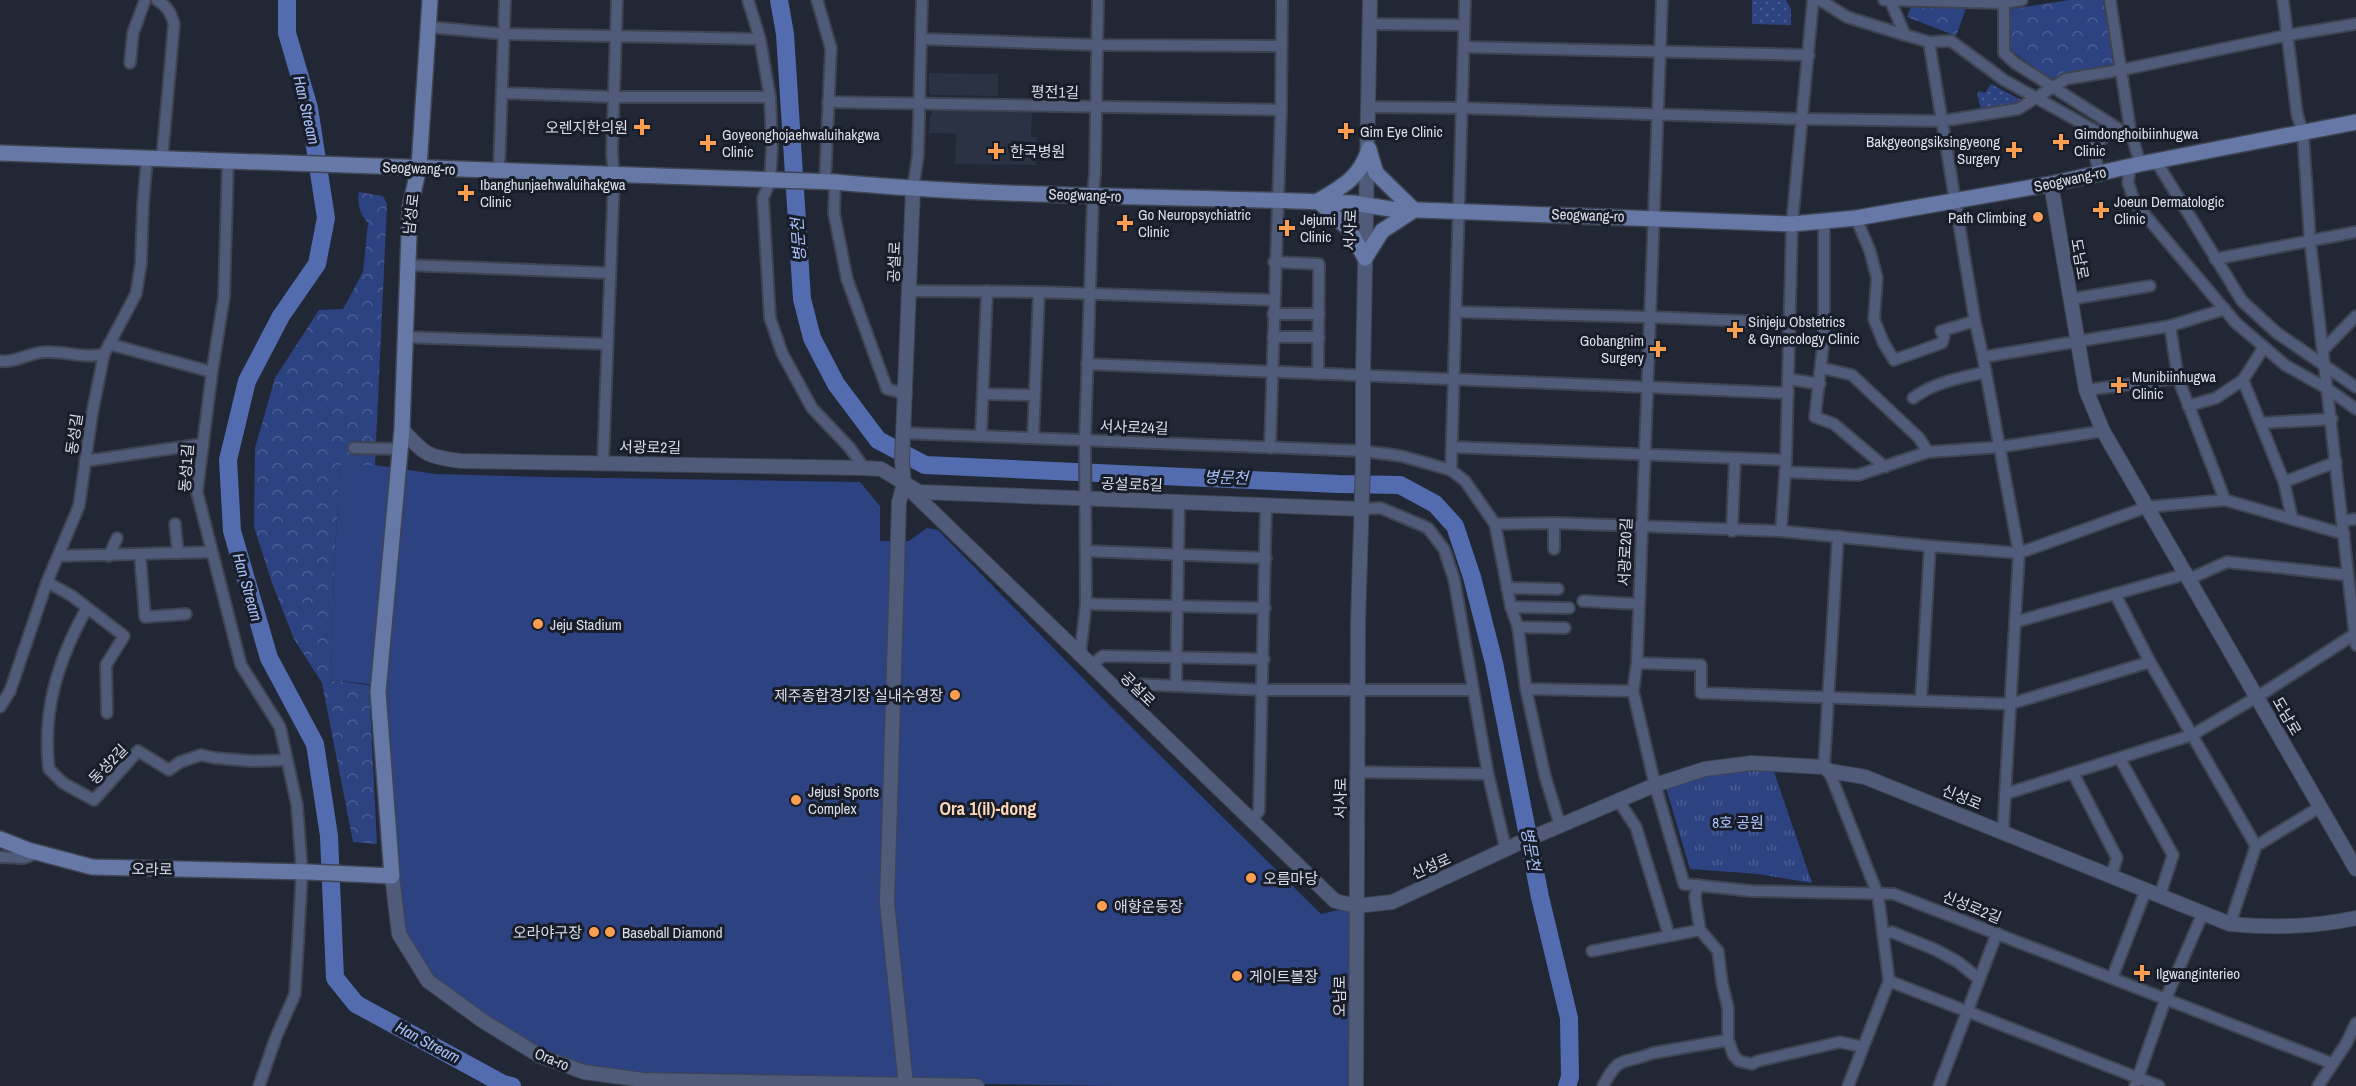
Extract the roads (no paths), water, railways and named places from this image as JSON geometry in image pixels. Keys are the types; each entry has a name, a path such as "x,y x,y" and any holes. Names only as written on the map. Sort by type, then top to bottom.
{"main road":[{"name":"남성로","path":"392,876 378,692 402,429 410,207 419,166 430,0"},
{"name":"Seogwang-ro","path":"228,161 824,182 913,189 1092,196 1318,201 1413,210 1792,224 1856,218 2050,184 2356,122"},
{"path":"1369,149 1376,174 1413,210 1382,231 1365,258 1349,229 1318,201 1340,189 1364,166 1369,149"},
{"path":"0,153 228,161"},
{"name":"오라로","path":"0,839 92,867 392,876"}],"street":[{"path":"130,63 133,33 146,0"},
{"name":"동성길","path":"0,707 10,691 47,582 79,506 92,414 104,354 136,294 141,263 143,205 154,159 174,24 171,14 158,0"},
{"path":"499,171 505,0"},
{"path":"603,463 614,176 612,153 617,0"},
{"path":"748,0 760,39 770,97 772,148 770,181 763,198 770,318 782,353 812,408 850,448 864,468"},
{"path":"817,0 831,48 824,182 834,213 847,279 887,389 905,401"},
{"path":"913,189 918,155 922,0"},
{"path":"1080,655 1086,604 1085,444 1092,196 1095,173 1098,0"},
{"path":"1270,448 1273,300 1281,110 1282,0"},
{"name":"서사로","path":"1356,906 1356,772 1370,0"},
{"path":"1465,0 1458,312 1453,378 1451,470 1465,481 1495,524 1511,607 1518,627 1526,689 1556,827"},
{"name":"서광로20길","path":"1654,785 1633,691 1637,663 1662,0"},
{"path":"1781,531 1789,379 1792,224 1813,0"},
{"path":"1820,0 1847,17 1929,42 1951,41 2004,80 2105,136"},
{"path":"1884,0 2022,0"},
{"path":"1890,0 1905,35"},
{"path":"2110,0 2121,70 2126,130 2142,164 2214,259 2242,301 2277,333 2356,387"},
{"path":"2005,794 2192,735 2355,640 2354,606 2348,575 2310,240 2303,133 2297,114 2283,0"},
{"path":"2004,1 2004,80"},
{"path":"1370,24 1463,25"},
{"path":"1369,107 1942,121 2019,109 2066,79 2356,24"},
{"path":"429,27 504,34 760,39"},
{"path":"922,39 1098,45 1281,46"},
{"path":"1929,42 1975,321 2019,553 2004,832"},
{"path":"1464,47 1809,55"},
{"path":"2004,53 2053,88 2126,130"},
{"path":"502,93 615,97 770,97"},
{"name":"평전1길","path":"828,102 1281,110"},
{"path":"2099,173 2093,147 2105,136 2126,130"},
{"name":"동성1길","path":"228,161 224,297 197,492 241,665 280,727 297,805 305,872 295,994 276,1037 259,1086"},
{"path":"2142,164 2128,183 2135,203 2236,323 2285,365 2328,389 2356,409"},
{"name":"도남로","path":"2050,184 2086,390 2103,431 2356,867"},
{"name":"공설로","path":"906,1085 887,903 899,502 904,484 902,461 913,189"},
{"path":"1856,218 1870,251 1877,278 1874,319 1883,342 1894,360 1942,343 1944,336 1941,331 1975,321"},
{"path":"1824,222 1824,336 1815,417 1834,424 1885,467"},
{"path":"2214,259 2356,232"},
{"path":"1275,262 1319,264 1318,374"},
{"path":"407,265 609,273"},
{"path":"2071,299 2150,286"},
{"path":"909,291 1091,293 1273,300"},
{"path":"981,436 987,291"},
{"path":"1033,438 1039,292"},
{"path":"1983,357 2170,326 2225,309"},
{"path":"1458,312 1790,323"},
{"path":"1273,314 1319,314"},
{"path":"2323,350 2356,316"},
{"path":"2170,326 2178,378 2225,500"},
{"path":"405,337 607,344"},
{"path":"1273,337 1319,337"},
{"path":"109,344 212,372"},
{"path":"2188,406 2216,398 2243,380 2264,347"},
{"path":"0,361 12,363 46,352 94,357 104,354"},
{"path":"1087,364 1788,393"},
{"path":"1821,368 1852,375 1919,438 1928,452"},
{"path":"1913,398 1924,390 1947,381 1986,372"},
{"path":"2086,390 2178,378"},
{"path":"1789,379 1820,384"},
{"path":"2243,380 2284,482 2292,518"},
{"path":"983,394 1034,395"},
{"path":"2262,423 2331,419"},
{"name":"서광로2길","path":"402,429 421,450 434,458 461,461 864,468 881,469 904,484"},
{"path":"1785,472 1858,475 1928,452 2000,447 2103,431"},
{"name":"서사로24길","path":"903,433 1033,438 1085,444 1270,448 1363,456 1401,456 1451,470"},
{"path":"85,461 203,444"},
{"path":"1452,447 1786,460"},
{"path":"354,448 400,449"},
{"path":"1732,531 1735,458"},
{"path":"2284,482 2336,462"},
{"name":"공설로","path":"904,484 1335,901 1356,906"},
{"name":"공설로5길","path":"904,484 919,492 1087,494 1179,502 1266,505 1361,504"},
{"path":"1495,524 1554,523 1781,531 2019,553 2147,507 2225,500 2344,534"},
{"path":"1176,685 1179,502"},
{"path":"1361,504 1381,508 1428,528 1444,549 1454,579 1488,774 1511,847"},
{"path":"1251,821 1259,811 1266,505"},
{"path":"2342,522 2356,519"},
{"path":"1554,523 1554,549"},
{"path":"174,524 178,553"},
{"path":"1838,536 1826,769 1878,895 1889,981 1848,1086"},
{"path":"109,556 117,538"},
{"path":"1921,701 1930,546"},
{"path":"1087,550 1266,558"},
{"path":"58,556 212,552"},
{"path":"140,555 145,617 186,614"},
{"path":"2015,622 2187,576 2227,562 2348,575"},
{"path":"47,582 72,596 124,636 106,665 106,713"},
{"path":"1507,588 1558,589"},
{"path":"2115,594 2150,662 2256,846"},
{"path":"1583,601 1639,604"},
{"path":"1086,604 1265,608"},
{"path":"1511,607 1569,608"},
{"name":"동성2길","path":"87,608 62,657 52,690 48,726 49,770 63,783 94,800 138,751 169,770 180,762 201,755 252,761 287,760"},
{"path":"1518,627 1565,628"},
{"path":"1091,665 1103,656 1264,659"},
{"path":"1637,663 1701,664 1701,693 2010,704 2150,662"},
{"path":"1121,696 1133,684 1263,690 1472,690"},
{"path":"1526,689 1633,691"},
{"path":"2120,759 2173,855 2160,895"},
{"name":"신성로","path":"1356,906 1392,902 1654,785 1705,768 1752,763 1826,769 1865,777 2230,924 2272,928 2319,925 2356,918"},
{"path":"1356,772 1488,774"},
{"path":"2073,773 2117,858 2111,876"},
{"path":"1654,785 1684,884 1698,885 1695,897 1700,930 1718,951 1728,1008 1728,1040 1734,1056 1739,1061 1752,1064 1840,1042 1863,1047"},
{"path":"1618,800 1636,826 1669,935"},
{"path":"2230,924 2256,846 2320,807"},
{"path":"0,857 24,858 40,853"},
{"name":"Ora-ro","path":"392,876 399,934 428,981 483,1021 540,1056 584,1072 626,1082 643,1080 977,1086"},
{"name":"신성로2길","path":"1698,885 1752,891 1894,894 1913,899 2331,1063"},
{"path":"2112,978 2146,890"},
{"name":"오남로","path":"1356,906 1356,1086"},
{"path":"2136,1082 2166,998 2203,913"},
{"path":"1592,951 1700,930"},
{"path":"1883,935 1892,932 1936,950 1958,962 1979,979"},
{"path":"1939,1086 1997,933"},
{"path":"1889,981 2136,1082 2158,1086"},
{"path":"2318,1086 2331,1063 2355,1031"},
{"path":"1603,1086 1612,1068 1628,1058 1642,1058 1653,1053 1728,1040"}],"waterway":[{"name":"Han Stream","path":"287,0 287,33 309,108 326,218 317,264 281,316 247,381 228,460 232,531 269,658 315,744 329,836 335,978 356,1004 503,1084 512,1086"},
{"name":"병문천","path":"779,0 785,34 802,299 812,338 836,384 878,440 925,465 1400,485 1435,504 1455,526 1472,577 1494,663 1540,897 1569,1018 1570,1077 1567,1086"}],"place":[{"name":"오렌지한의원","path":"642,127"},
{"name":"Gim Eye Clinic","path":"1346,131"},
{"name":"Gimdonghoibiinhugwa Clinic","path":"2061,142"},
{"name":"Goyeonghojaehwaluihakgwa Clinic","path":"708,143"},
{"name":"Bakgyeongsiksingyeong Surgery","path":"2014,150"},
{"name":"한국병원","path":"996,151"},
{"name":"Ibanghunjaehwaluihakgwa Clinic","path":"466,193"},
{"name":"Joeun Dermatologic Clinic","path":"2101,210"},
{"name":"Path Climbing","path":"2038,217"},
{"name":"Go Neuropsychiatric Clinic","path":"1125,223"},
{"name":"Jejumi Clinic","path":"1287,228"},
{"name":"Sinjeju Obstetrics & Gynecology Clinic","path":"1735,330"},
{"name":"Gobangnim Surgery","path":"1658,349"},
{"name":"Munibiinhugwa Clinic","path":"2119,385"},
{"name":"Jeju Stadium","path":"538,624"},
{"name":"제주종합경기장 실내수영장","path":"955,695"},
{"name":"Jejusi Sports Complex","path":"796,800"},
{"name":"오름마당","path":"1251,878"},
{"name":"애향운동장","path":"1102,906"},
{"name":"오라야구장","path":"594,932"},
{"name":"Baseball Diamond","path":"610,932"},
{"name":"Ilgwanginterieo","path":"2142,973"},
{"name":"게이트볼장","path":"1237,976"}],"district":[{"name":"Ora 1(il)-dong","path":"988,808"}],"park label":[{"name":"8호 공원","path":"1738,822"}]}
